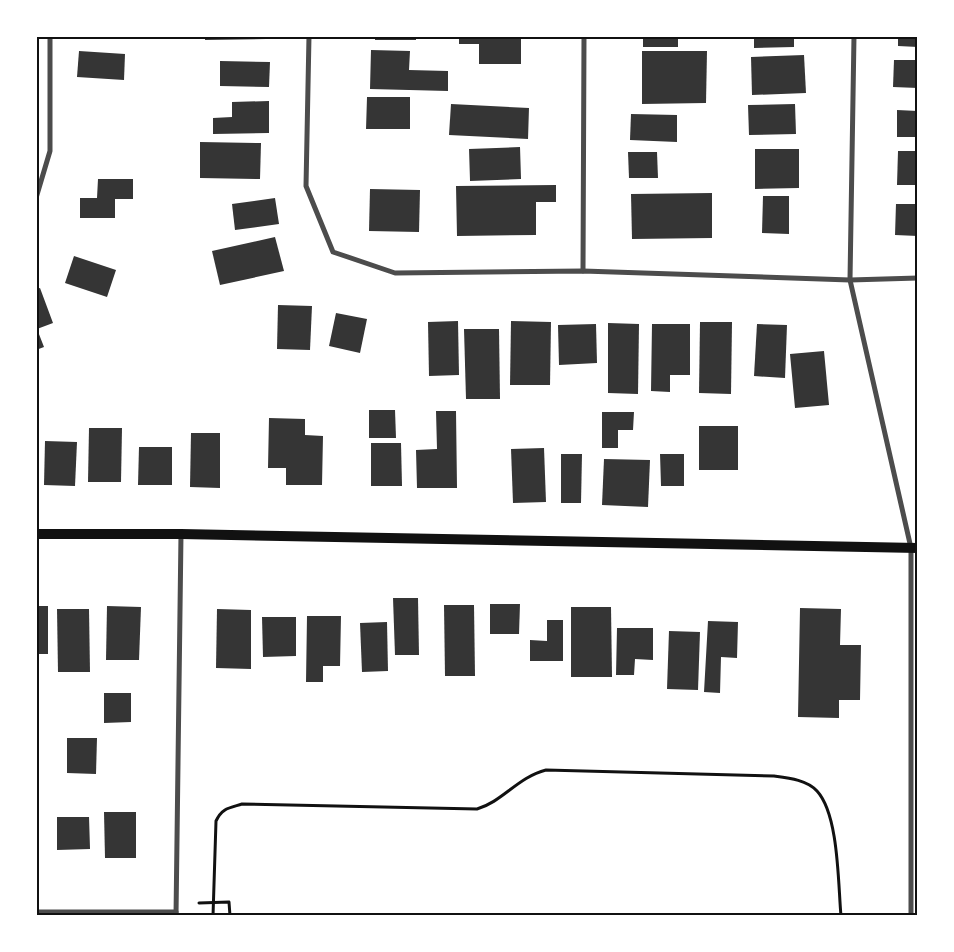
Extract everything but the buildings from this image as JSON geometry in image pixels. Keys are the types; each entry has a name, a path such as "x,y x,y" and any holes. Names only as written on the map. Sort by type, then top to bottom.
{"main road":[{"path":"36,534 181,534 914,548"}],"street":[{"path":"36,198 50,151 50,36"},
{"path":"308,36 306,186 333,252 395,273 583,271 850,280 918,278"},
{"path":"583,271 584,36"},
{"path":"854,36 850,280 914,548 911,916"},
{"path":"36,912 176,914 181,534"},
{"path":"911,901 918,901"}],"path":[{"path":"213,916 216,821 220,813 230,808 242,804 477,809 488,804 524,778 546,770 774,776 804,782 817,791 830,812 836,854 840,916"},
{"path":"199,903 229,902 230,916"}]}
